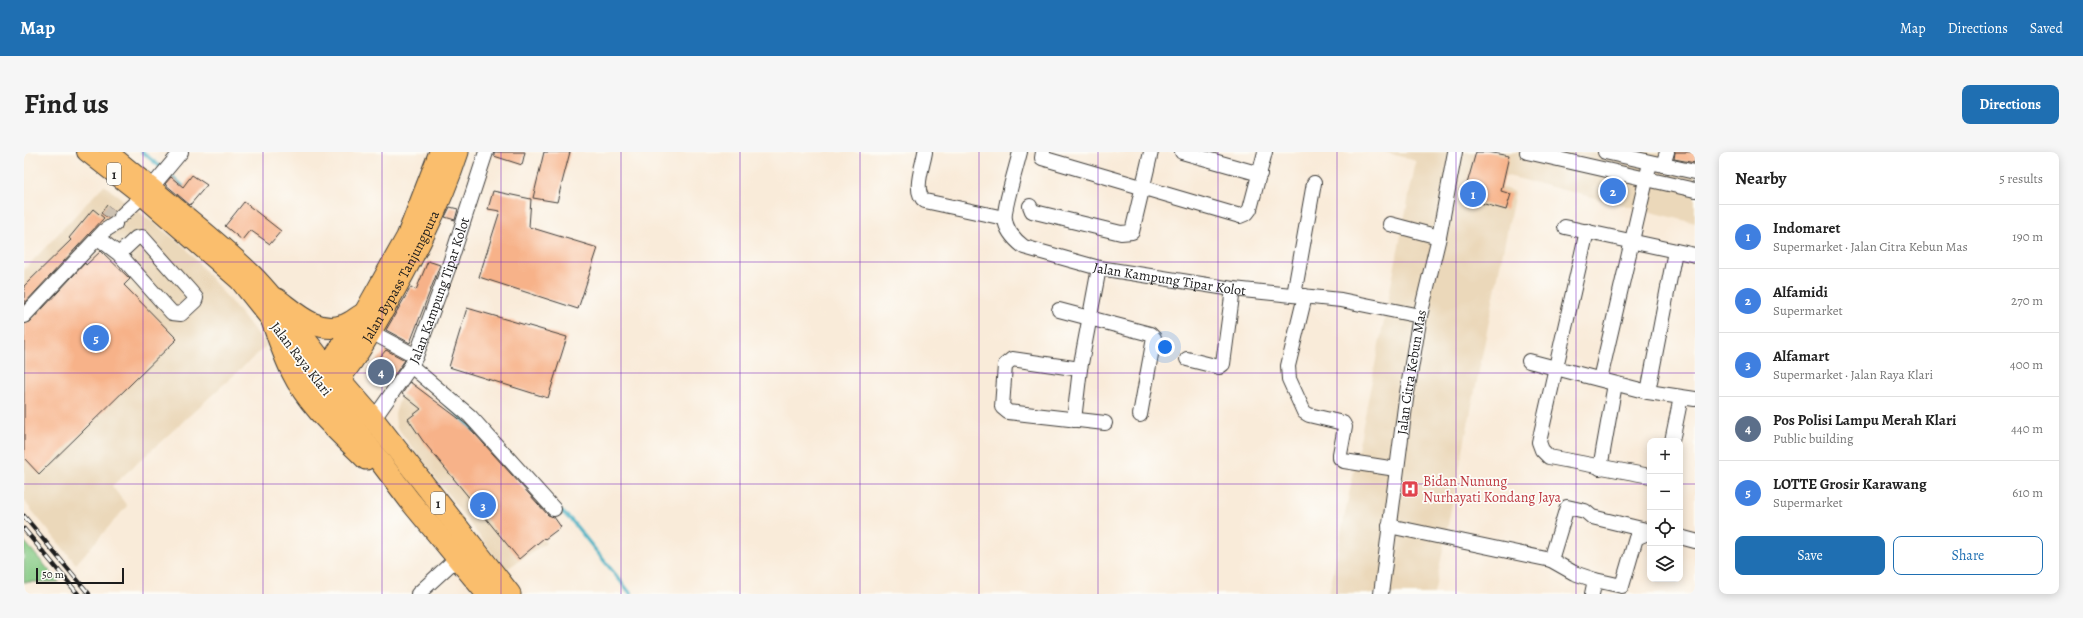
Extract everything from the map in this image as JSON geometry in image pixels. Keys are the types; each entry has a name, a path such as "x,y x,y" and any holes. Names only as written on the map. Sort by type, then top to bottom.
{"highway":[{"name":"Jalan Bypass Tanjungpura","path":"368,322 407,236 440,152"},
{"name":"Jalan Bypass Tanjungpura","path":"328,378 416,251 436,209 458,152"},
{"path":"277,299 310,322 326,328 368,322 360,362 359,384 370,416"},
{"path":"272,320 292,372 309,400 329,424 410,501"},
{"name":"Jalan Raya Klari","path":"328,378 370,416 510,594"},
{"name":"Jalan Raya Klari","path":"328,378 410,501 487,594"}],"main road":[{"name":"Jalan Raya Klari","path":"86,152 155,182 272,320 328,378"},
{"name":"Jalan Raya Klari","path":"109,152 155,182 198,226 252,274 277,299 328,378"}],"street":[{"path":"24,316 110,223 155,182 182,152"},
{"name":"Jalan Kampung Tipar Kolot","path":"370,416 413,361 448,268 486,152"},
{"path":"925,152 919,189 922,198 926,201 1004,218 1020,152"},
{"path":"1043,152 1042,158 1240,216 1247,213 1250,209 1265,152"},
{"path":"1030,206 1032,211 1039,213 1126,234 1132,232 1151,152"},
{"path":"1182,152 1260,174"},
{"name":"Jalan Citra Kebun Mas","path":"1381,594 1396,469 1420,316 1439,238 1456,152"},
{"path":"1527,152 1695,190"},
{"path":"1605,152 1660,160 1695,172"},
{"path":"1600,379 1633,241 1646,179 1660,160"},
{"path":"1314,183 1300,295 1288,366 1289,379 1300,406 1309,415 1343,423 1345,427 1340,458 1344,461 1396,469"},
{"name":"Jalan Kampung Tipar Kolot","path":"1004,218 1011,234 1016,241 1024,246 1099,268 1233,289 1300,295 1371,306 1420,316"},
{"path":"110,223 119,254 172,313 181,314 195,302 196,298 142,237 135,239 119,254"},
{"path":"1390,224 1439,238"},
{"path":"1566,227 1695,256"},
{"path":"1587,231 1539,442 1542,450 1549,457 1600,468 1647,476"},
{"path":"1648,392 1675,251"},
{"path":"1074,420 1080,369 1099,268"},
{"path":"1187,359 1219,367 1223,364 1233,289"},
{"path":"1059,310 1150,334 1154,338 1140,416"},
{"path":"368,322 413,361 470,416 554,509"},
{"path":"1080,369 1012,360 1007,361 1005,365 1002,407 1008,412 1105,423"},
{"path":"1528,361 1648,392 1691,397 1673,438"},
{"path":"1600,468 1616,384"},
{"path":"1551,560 1567,507 1585,511 1592,517 1647,530"},
{"path":"1389,526 1551,560 1574,573 1594,587 1622,586 1636,538 1647,532"},
{"path":"1683,538 1695,541"},
{"path":"418,594 457,558"}],"shaded area":[{"path":"1385,152 1476,152 1470,177 1515,192 1434,594 1329,594 1416,161"},
{"path":"1488,152 1695,152 1695,223 1504,175 1508,157"},
{"path":"104,185 185,247 267,345 112,486 127,506 76,564 24,501 24,270"},
{"path":"404,396 447,427 546,543 505,570 396,426 395,414 400,398"}],"green space":[{"path":"24,541 59,582 24,582"}],"building":[{"path":"494,152 525,152 522,165 494,156"},
{"path":"544,152 570,152 557,202 533,198"},
{"path":"1476,152 1488,152 1509,156 1501,191 1511,194 1506,210 1463,198"},
{"path":"1675,152 1695,152 1695,163 1674,159"},
{"path":"192,175 207,185 190,205 165,184 171,177 183,187"},
{"path":"493,191 531,199 529,227 598,248 578,309 479,277 500,211 488,209"},
{"path":"244,202 281,231 270,244 250,230 242,240 225,226"},
{"path":"107,205 115,211 113,216 108,218 101,213"},
{"path":"450,207 458,209 455,220 445,217"},
{"path":"93,209 104,218 24,304 24,286 71,240 69,238"},
{"path":"101,251 130,279 124,285 177,339 39,474 24,458 24,324 30,322 85,263 86,265"},
{"path":"428,261 440,265 410,343 386,330 411,287 416,290"},
{"path":"467,308 567,337 548,398 449,367"},
{"path":"386,350 405,360 388,384 369,370"},
{"path":"410,382 466,424 548,515 554,517 561,527 545,539 544,538 519,559 423,441 408,419 421,409 402,394"}],"waterway":[{"path":"142,152 163,169"},
{"path":"168,173 186,189"},
{"path":"446,404 475,431"},
{"path":"559,509 572,521 631,594"}],"tunnel":[{"path":"108,218 114,210"}],"railway":[{"path":"24,516 89,594"},
{"path":"24,529 78,594"}],"place":[{"name":"Alfamidi","path":"1613,191"},
{"name":"Indomaret","path":"1473,194"},
{"name":"LOTTE Grosir Karawang","path":"96,338"},
{"name":"Pos Polisi Lampu Merah Klari","path":"381,372"},
{"name":"Bidan Nunung Nurhayati Kondang Jaya","path":"1410,489"},
{"name":"Alfamart","path":"483,505"}]}
